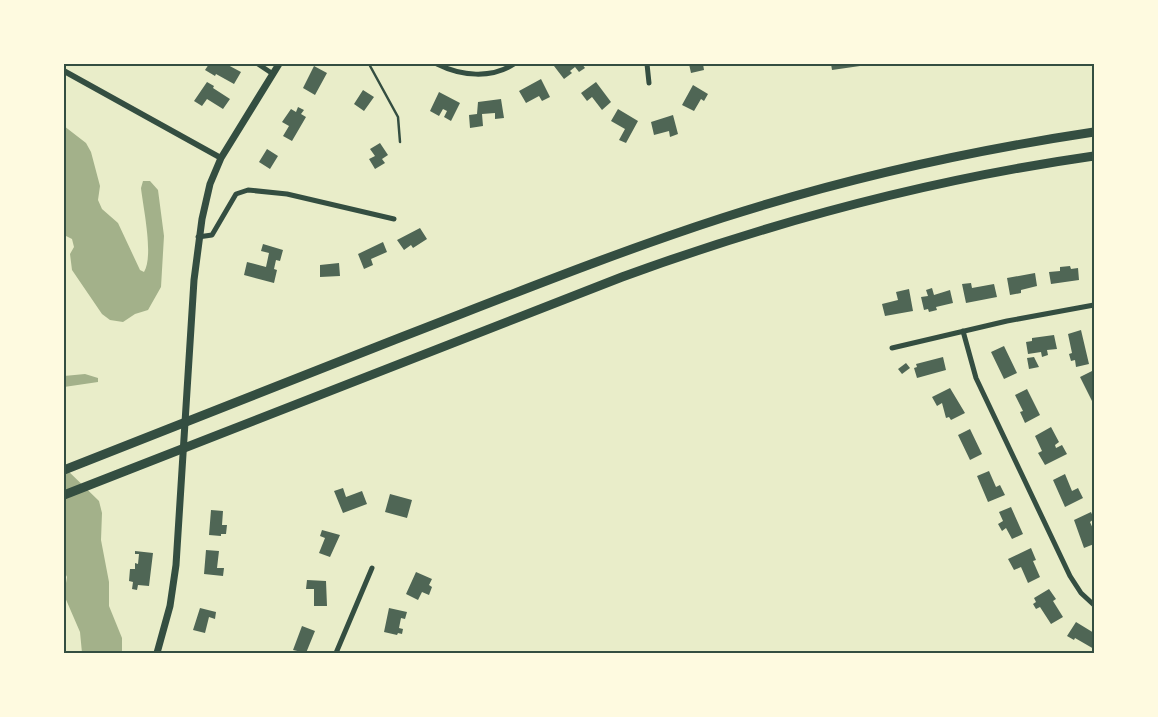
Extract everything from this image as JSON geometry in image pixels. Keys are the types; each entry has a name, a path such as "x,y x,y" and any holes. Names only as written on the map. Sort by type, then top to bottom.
{"highway":[{"path":"64,470 587,265 724,218 797,195 908,167 984,151 1094,132"},
{"path":"64,496 622,276 721,242 804,217 906,191 1094,156"}],"main road":[{"path":"157,653 170,606 176,565 198,237 208,193 221,158 279,64"}],"street":[{"path":"258,64 273,74"},
{"path":"437,64 461,73 481,74 495,74 514,64"},
{"path":"647,64 648,83"},
{"path":"64,71 221,158"},
{"path":"198,237 212,235 231,200 236,194 248,190 287,194 394,219"},
{"path":"892,348 962,331 1094,305"},
{"path":"962,331 976,378 1070,576 1080,593 1094,605"},
{"path":"336,653 372,568"}],"lane":[{"path":"368,64 398,117 400,142"}],"shaded area":[{"path":"64,126 86,143 91,152 100,186 98,200 102,209 118,223 140,270 144,272 147,265 148,243 141,188 143,181 150,181 158,190 164,236 161,287 148,310 135,314 123,322 110,320 102,314 72,270 70,254 74,247 72,239 64,235"},
{"path":"85,374 98,378 98,382 64,387 64,376"},
{"path":"64,467 99,501 102,513 101,540 109,582 109,606 122,638 122,653 82,653 80,632 64,595 67,577 64,571"}],"building":[{"path":"209,64 226,64 241,72 234,84 205,70"},
{"path":"557,64 582,64 585,68 579,72 575,67 570,71 572,73 564,79 554,66"},
{"path":"689,64 703,64 704,70 691,73"},
{"path":"831,64 860,64 860,66 832,70"},
{"path":"314,66 327,73 315,95 303,88"},
{"path":"541,79 550,97 542,101 539,96 526,103 519,91"},
{"path":"207,82 230,99 223,109 207,99 202,106 194,101"},
{"path":"596,82 611,102 602,110 592,97 587,101 581,93"},
{"path":"693,85 708,94 704,101 701,99 694,111 682,105"},
{"path":"363,90 374,97 364,111 354,104"},
{"path":"439,92 460,103 451,121 444,117 447,111 443,109 439,116 430,111"},
{"path":"501,99 504,118 495,119 495,113 482,114 483,126 470,128 469,115 477,114 478,102"},
{"path":"298,107 304,110 301,114 306,117 292,141 283,136 289,126 282,122 291,109 296,112"},
{"path":"618,109 638,121 626,143 619,140 625,129 611,121"},
{"path":"673,115 678,134 670,137 669,131 654,135 651,122"},
{"path":"380,143 388,155 382,159 385,163 375,169 369,159 375,156 370,149"},
{"path":"267,149 278,156 270,169 259,162"},
{"path":"420,228 427,239 413,248 411,245 404,250 397,240"},
{"path":"383,242 387,252 371,259 373,265 364,269 358,254"},
{"path":"263,244 283,250 280,261 276,260 274,269 277,270 274,283 244,275 247,262 266,267 269,253 261,251"},
{"path":"339,263 340,276 320,277 320,265"},
{"path":"1070,266 1071,269 1078,268 1079,280 1051,284 1049,272 1060,271 1060,267"},
{"path":"1035,273 1037,286 1021,290 1021,293 1010,295 1007,278"},
{"path":"971,283 972,288 994,284 997,297 966,303 962,284"},
{"path":"932,288 934,295 950,290 953,303 936,307 937,310 929,312 928,309 924,310 921,297 928,296 926,290"},
{"path":"909,289 913,311 885,316 882,304 898,300 896,292"},
{"path":"1081,330 1089,364 1076,367 1075,360 1071,361 1069,354 1072,353 1068,334"},
{"path":"1054,335 1057,349 1047,350 1048,355 1042,357 1041,352 1028,354 1026,342 1032,341 1032,338"},
{"path":"1004,346 1017,373 1004,379 991,352"},
{"path":"943,357 946,370 917,378 914,368 917,367 916,364"},
{"path":"1034,357 1039,367 1029,369 1027,358"},
{"path":"906,363 910,368 902,374 898,369"},
{"path":"1094,370 1094,403 1093,403 1080,377"},
{"path":"950,388 965,413 951,420 949,417 946,418 942,403 937,406 932,397"},
{"path":"1027,389 1040,415 1025,423 1020,412 1023,411 1015,395"},
{"path":"1051,427 1059,442 1055,445 1056,448 1062,445 1067,454 1045,465 1038,453 1042,451 1035,436"},
{"path":"970,429 982,454 970,460 958,435"},
{"path":"989,471 996,487 1000,485 1005,495 988,502 977,476"},
{"path":"1065,474 1072,491 1078,488 1083,498 1065,507 1053,480"},
{"path":"343,488 346,497 362,491 367,504 343,513 334,491"},
{"path":"390,494 412,500 407,518 385,512"},
{"path":"1011,507 1023,534 1012,539 1006,528 1002,531 998,524 1003,521 999,512"},
{"path":"211,510 223,511 222,525 227,525 226,534 221,534 221,536 209,535"},
{"path":"1091,512 1094,519 1090,522 1094,531 1094,544 1084,548 1074,520"},
{"path":"322,530 340,535 330,557 319,553 325,538 320,536"},
{"path":"1031,548 1036,560 1033,561 1040,577 1028,583 1021,567 1014,570 1008,559"},
{"path":"206,550 219,551 217,568 224,568 223,576 204,574"},
{"path":"135,551 153,553 149,586 138,585 137,590 132,589 133,582 129,581 130,569 135,569 135,563 138,564 139,554 135,554"},
{"path":"416,572 432,579 429,585 432,587 429,595 422,592 418,600 406,594"},
{"path":"307,580 326,581 327,606 314,606 314,589 306,589"},
{"path":"1049,589 1056,599 1053,601 1063,617 1051,624 1040,607 1036,609 1033,604 1036,602 1034,598"},
{"path":"200,608 216,612 215,619 209,617 205,633 193,630"},
{"path":"389,608 407,612 405,619 401,618 399,628 403,629 402,634 398,633 397,635 384,632"},
{"path":"1076,622 1094,633 1094,649 1075,638 1074,640 1067,636"},
{"path":"302,626 315,631 306,653 293,650"}]}
